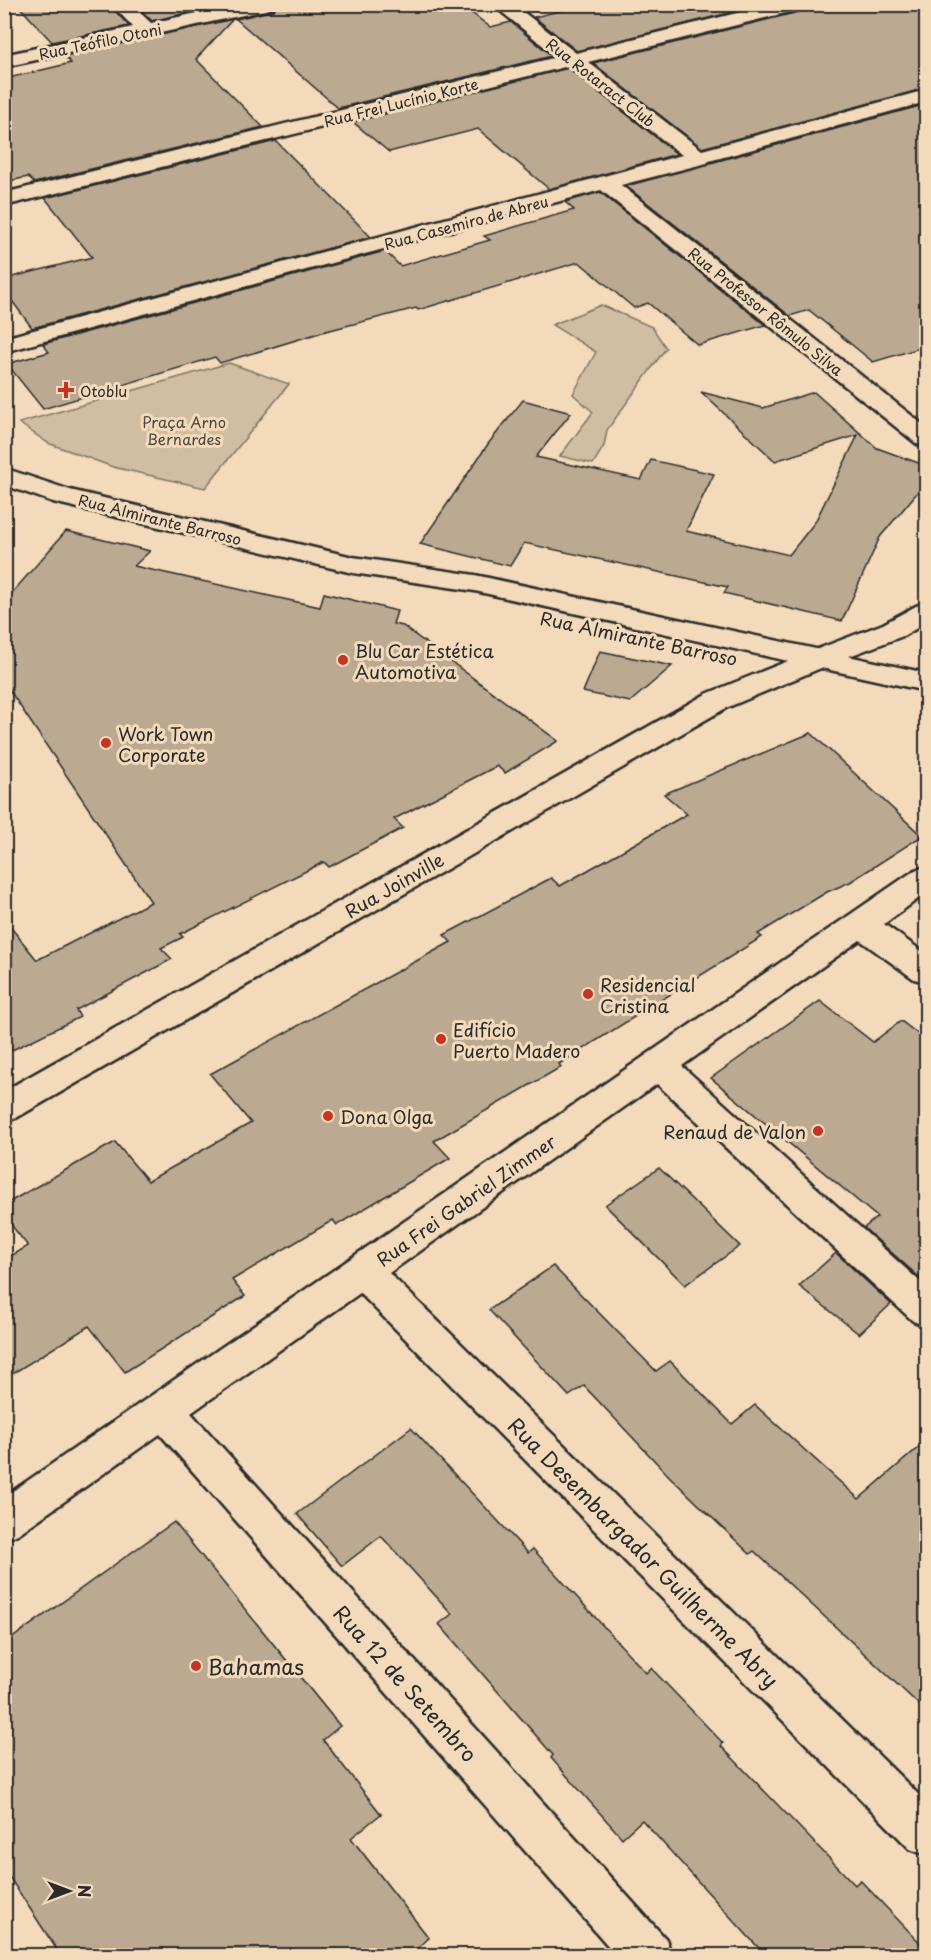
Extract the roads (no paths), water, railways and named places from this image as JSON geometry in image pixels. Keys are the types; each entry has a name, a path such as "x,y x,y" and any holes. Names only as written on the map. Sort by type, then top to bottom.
{"street":[{"path":"120,4 147,30"},
{"name":"Rua Teófilo Otoni","path":"4,61 266,4"},
{"name":"Rua Rotaract Club","path":"501,4 700,159"},
{"name":"Rua Frei Lucínio Korte","path":"4,200 798,4"},
{"name":"Rua Casemiro de Abreu","path":"4,345 927,96"},
{"name":"Rua Professor Rômulo Silva","path":"606,184 927,439"},
{"name":"Rua Almirante Barroso","path":"8,481 353,565 465,600 927,700"},
{"name":"Rua Almirante Barroso","path":"353,565 475,583 927,682"},
{"name":"Rua Joinville","path":"4,1108 716,701 893,630 927,612"},
{"name":"Rua Frei Gabriel Zimmer","path":"4,1521 927,878"},
{"path":"861,924 927,970"},
{"path":"658,1065 927,1310"},
{"name":"Rua Desembargador Guilherme Abry","path":"362,1271 927,1833"},
{"name":"Rua 12 de Setembro","path":"164,1410 649,1956"}],"place":[{"name":"Otoblu","path":"66,390"},
{"name":"Blu Car Estética Automotiva","path":"343,660"},
{"name":"Work Town Corporate","path":"106,743"},
{"name":"Residencial Cristina","path":"588,994"},
{"name":"Edifício Puerto Madero","path":"441,1039"},
{"name":"Dona Olga","path":"328,1116"},
{"name":"Renaud de Valon","path":"818,1131"},
{"name":"Bahamas","path":"196,1666"}],"park label":[{"name":"Praça Arno Bernardes","path":"184,430"}]}
